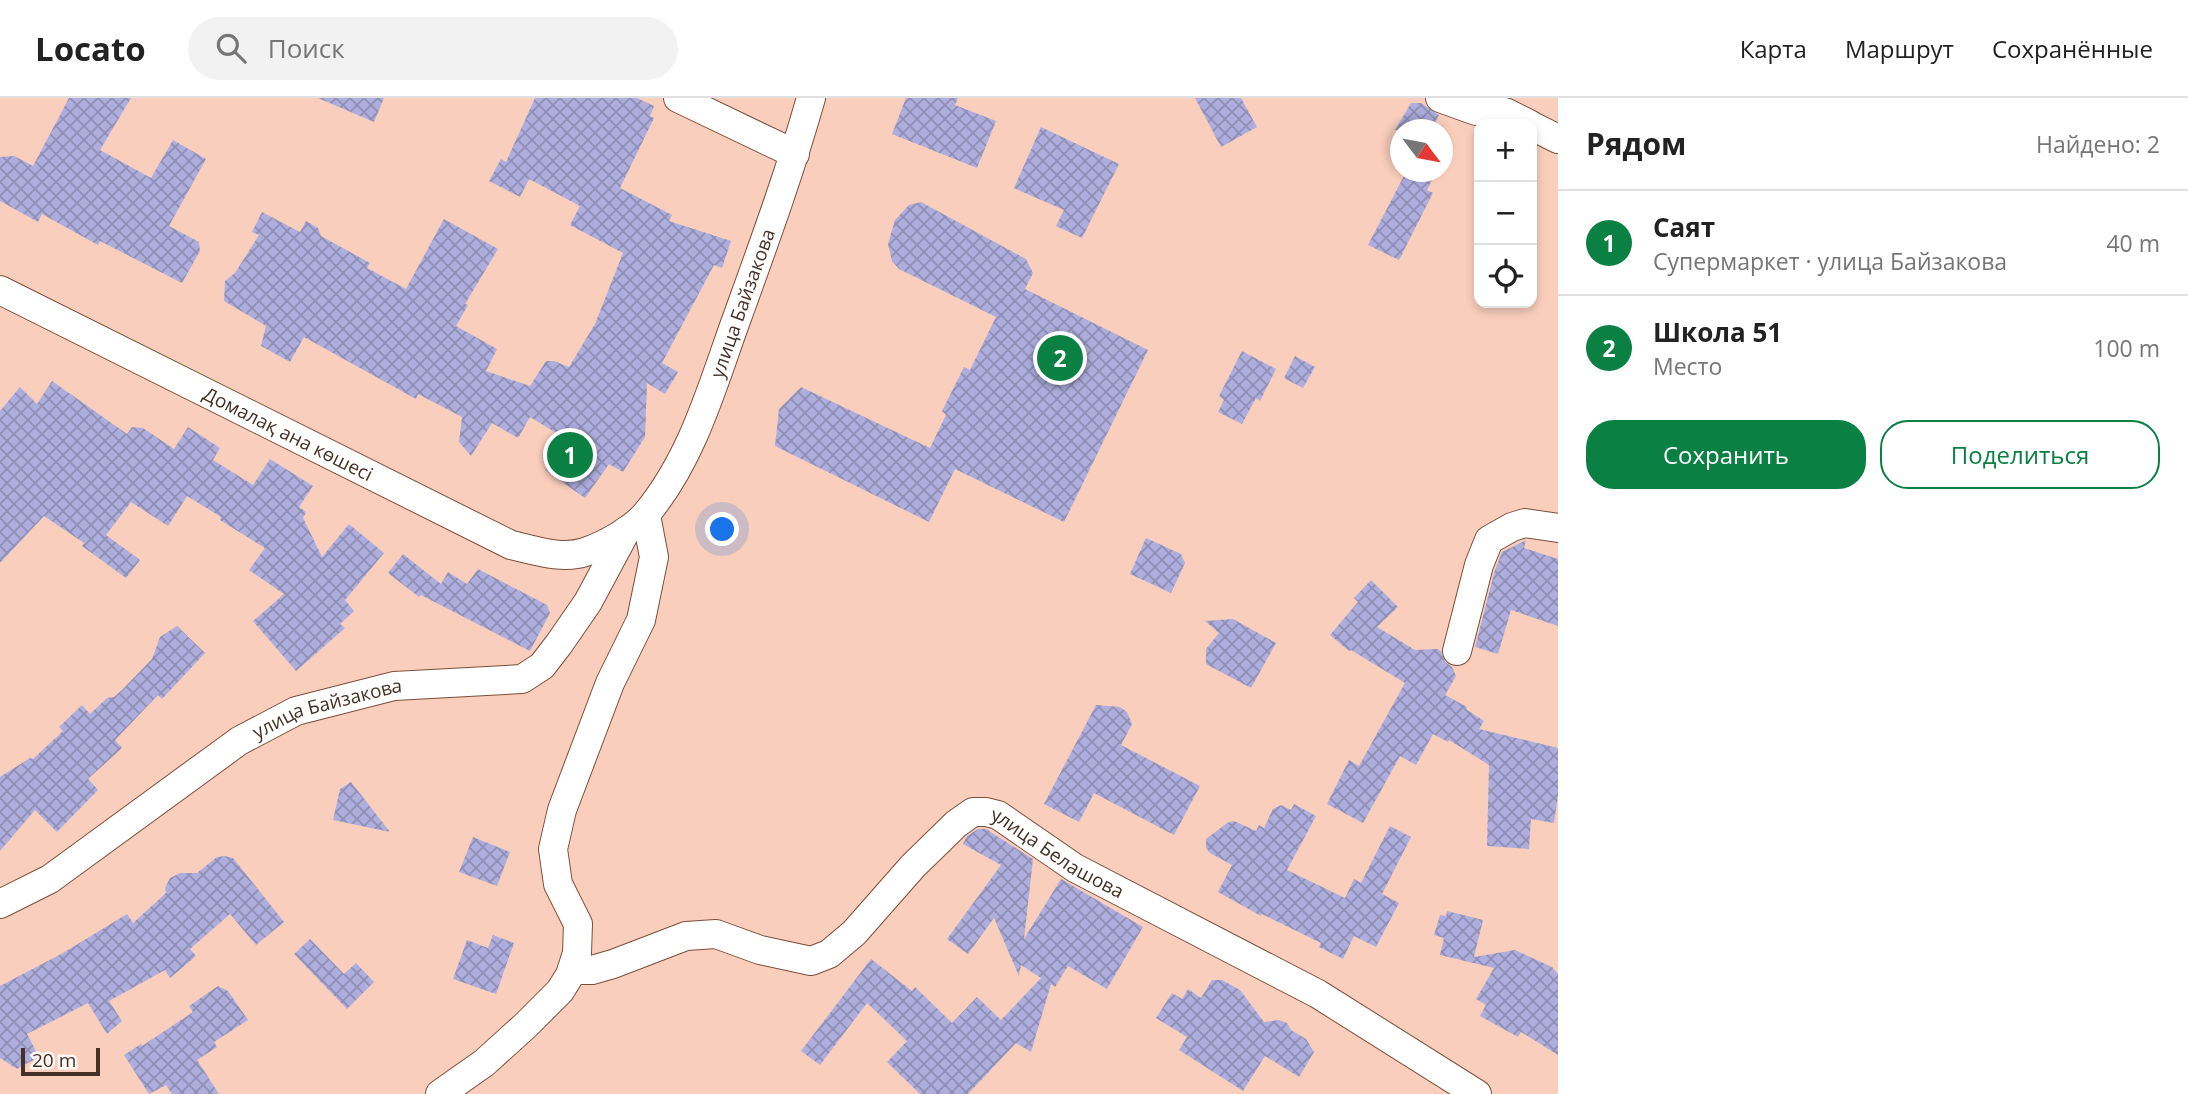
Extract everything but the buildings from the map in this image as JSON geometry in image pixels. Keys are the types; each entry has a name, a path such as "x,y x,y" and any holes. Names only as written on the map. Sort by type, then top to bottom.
{"street":[{"path":"678,98 795,154"},
{"name":"улица Байзакова","path":"0,904 50,879 239,741 296,711 394,685 522,679 542,666 694,438 795,154 811,98"},
{"path":"1440,98 1475,111 1516,115 1558,139"},
{"name":"Домалақ ана көшесі","path":"0,290 511,545 554,555 583,553"},
{"path":"440,1094 484,1063 526,1025 560,991 572,970 577,953 578,924 558,884 553,849 562,810 610,683 641,620 654,557 636,522"},
{"name":"улица Байзакова","path":"583,553 636,522"},
{"path":"1457,651 1479,565 1489,540 1525,523 1558,528"},
{"name":"улица Белашова","path":"572,970 592,970 613,964 686,936 716,934 760,950 811,961 829,954 855,933 913,866 956,824 973,813 986,811 998,815 1075,868 1318,994 1478,1094"}],"place":[{"name":"Школа 51","path":"1060,358"},
{"name":"Саят","path":"570,455"}]}
